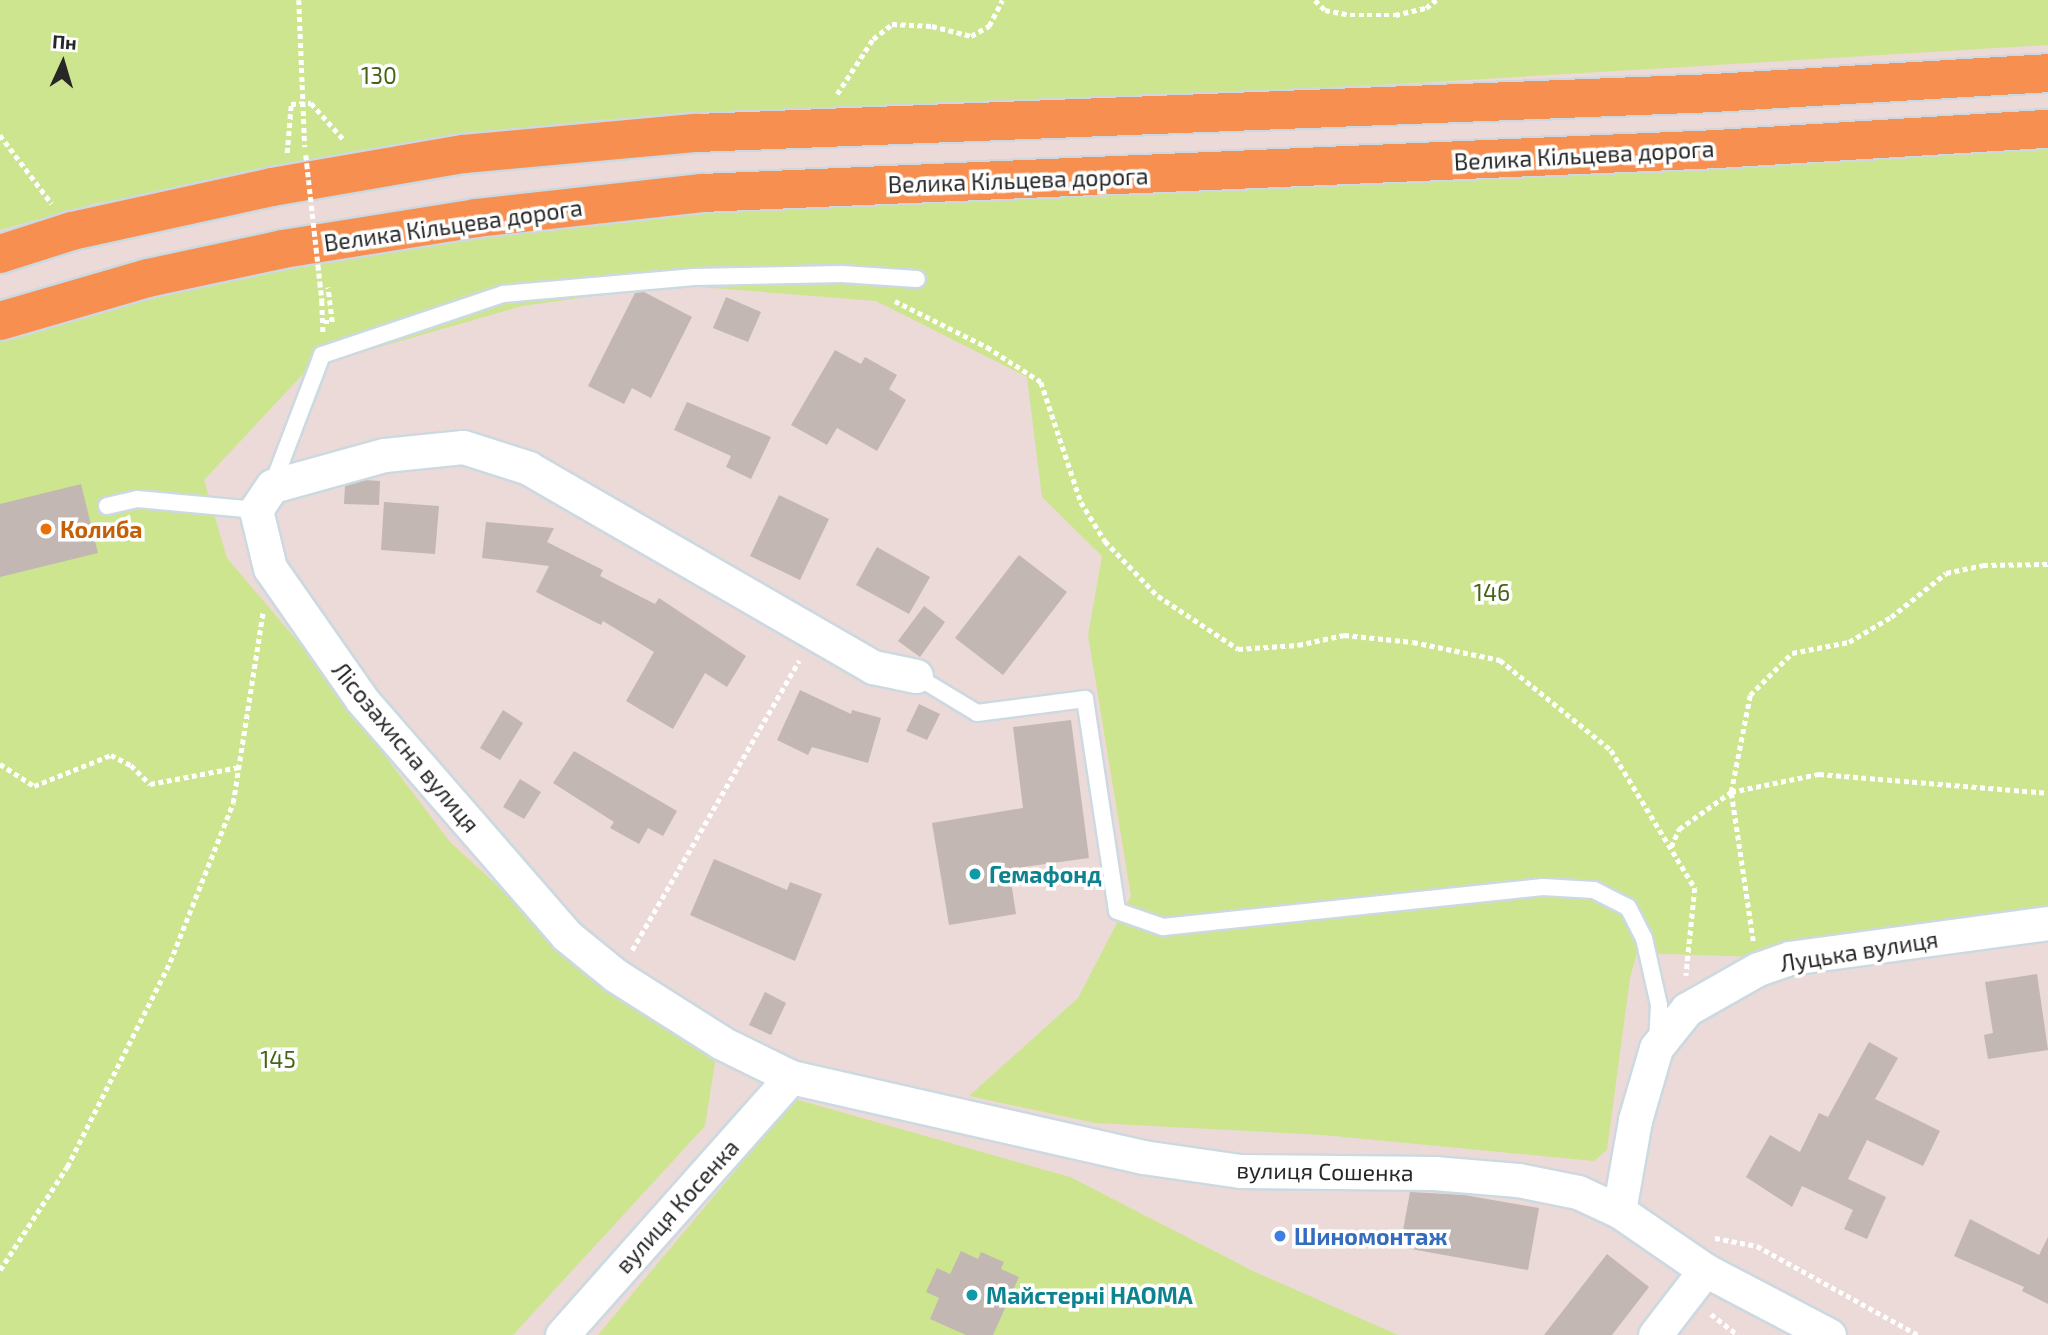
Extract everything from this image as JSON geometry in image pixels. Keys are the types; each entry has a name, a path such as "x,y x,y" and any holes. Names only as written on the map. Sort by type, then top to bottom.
{"main road":[{"path":"0,254 72,231 272,187 464,154 697,133 1713,93 2048,73"},
{"name":"Велика Кільцева дорога","path":"0,321 148,278 283,249 476,218 702,193 1717,149 2048,129"}],"street":[{"path":"264,498 384,455 463,447 529,468 873,667 916,676"},
{"name":"Лісозахисна вулиця","path":"264,498 270,568 362,701 566,934 615,975 722,1043 791,1077"},
{"name":"Луцька вулиця","path":"1619,1211 1634,1120 1656,1048 1688,1009 1758,969 1790,958 2048,923"},
{"name":"вулиця Сошенка","path":"791,1077 1143,1157 1240,1171 1434,1173 1518,1181 1578,1192 1619,1211 1705,1270 1829,1335"},
{"name":"вулиця Косенка","path":"562,1335 791,1077"},
{"path":"1655,1335 1705,1270"}],"lane":[{"path":"107,506 137,499 264,498 321,355 503,294 694,277 842,274 917,279"},
{"path":"916,676 977,713 1085,699 1117,911 1163,927 1544,887 1594,890 1628,907 1644,938 1659,1005 1656,1048"}],"path":[{"path":"299,0 302,103 323,313"},
{"path":"835,99 873,39 892,24 932,26 971,36 989,26 1002,0"},
{"path":"1315,0 1325,10 1350,15 1395,15 1426,8 1436,0"},
{"path":"286,158 291,104 311,103 350,146"},
{"path":"0,135 72,231"},
{"path":"324,322 332,322 328,287"},
{"path":"888,297 987,347 1041,382 1081,502 1105,541 1158,596 1238,649 1298,645 1344,635 1413,642 1500,660 1611,750 1695,888 1685,966 1688,1009"},
{"path":"1758,969 1731,792 1750,695 1792,653 1849,642 1891,617 1946,573 1983,565 2048,564"},
{"path":"0,1270 67,1167 170,962 233,803 270,568"},
{"path":"615,975 816,633"},
{"path":"0,764 34,786 111,755 131,765 150,784 239,767"},
{"path":"1671,848 1679,829 1731,792 1819,774 2048,793"}],"green space":[{"name":"130","path":"0,0 2048,0 2048,45 1418,83 597,120 388,149 151,198 96,203 0,230"},
{"name":"146","path":"2048,129 2048,923 1790,958 1637,953 1630,978 1607,1150 1594,1161 1323,1135 1095,1123 969,1096 1078,998 1131,896 1088,635 1102,556 1042,497 1027,377 876,301 675,285 522,306 345,357 321,355 204,480 227,558 305,650 450,842 609,988 716,1056 705,1126 513,1335 0,1335 0,321 476,218"},
{"path":"795,1099 1070,1177 1255,1272 1398,1335 598,1335"}],"building":[{"path":"644,292 692,317 651,398 632,388 624,404 588,386 635,293"},
{"path":"726,297 761,312 748,342 713,328"},
{"path":"835,350 861,364 865,357 897,375 889,389 906,400 877,451 837,428 827,445 791,425"},
{"path":"687,402 771,437 751,479 726,467 731,456 674,430"},
{"path":"364,480 380,481 379,505 344,504 345,486"},
{"name":"Колиба","path":"81,484 98,553 0,577 0,504"},
{"path":"779,495 829,519 800,580 750,556"},
{"path":"384,502 439,506 435,554 381,550"},
{"path":"486,522 554,528 547,542 603,570 600,576 655,604 659,598 746,656 727,687 705,673 673,729 626,701 654,652 603,621 601,625 536,592 549,566 482,558"},
{"path":"877,547 930,577 909,614 856,585"},
{"path":"1019,555 1067,592 1003,675 955,638"},
{"path":"924,606 945,622 920,657 898,641"},
{"path":"800,690 851,714 852,710 881,718 868,763 812,747 808,755 777,740"},
{"path":"919,704 940,714 927,740 906,731"},
{"path":"503,710 523,723 500,760 480,748"},
{"path":"1071,720 1089,858 1009,869 1016,914 949,925 932,823 1023,808 1013,727"},
{"path":"574,751 677,811 663,836 648,828 639,844 610,828 614,822 553,783"},
{"path":"520,779 541,792 524,819 503,807"},
{"path":"714,859 787,890 790,882 822,894 795,961 690,915"},
{"path":"2037,974 2048,1050 1988,1059 1984,1035 1993,1033 1985,982"},
{"path":"765,992 786,1003 771,1035 749,1025"},
{"path":"1869,1042 1898,1058 1875,1099 1940,1131 1923,1166 1867,1140 1848,1179 1886,1197 1867,1239 1844,1229 1853,1210 1802,1186 1792,1207 1746,1177 1770,1135 1800,1152 1819,1113 1828,1117"},
{"path":"1410,1192 1464,1195 1539,1208 1528,1270 1400,1247"},
{"path":"1970,1219 2039,1255 2048,1237 2048,1304 2022,1291 2024,1287 1954,1256"},
{"name":"Майстерні НАОМА","path":"961,1251 978,1259 981,1252 1004,1262 1001,1269 1019,1277 993,1335 966,1335 930,1319 939,1298 926,1292 937,1268 950,1274"},
{"path":"1607,1254 1649,1287 1612,1335 1544,1335"}],"place":[{"name":"Колиба","path":"46,529"},
{"name":"Гемафонд","path":"975,874"},
{"name":"Шиномонтаж","path":"1280,1236"},
{"name":"Майстерні НАОМА","path":"972,1295"}],"park label":[{"name":"145","path":"278,1059"}]}
